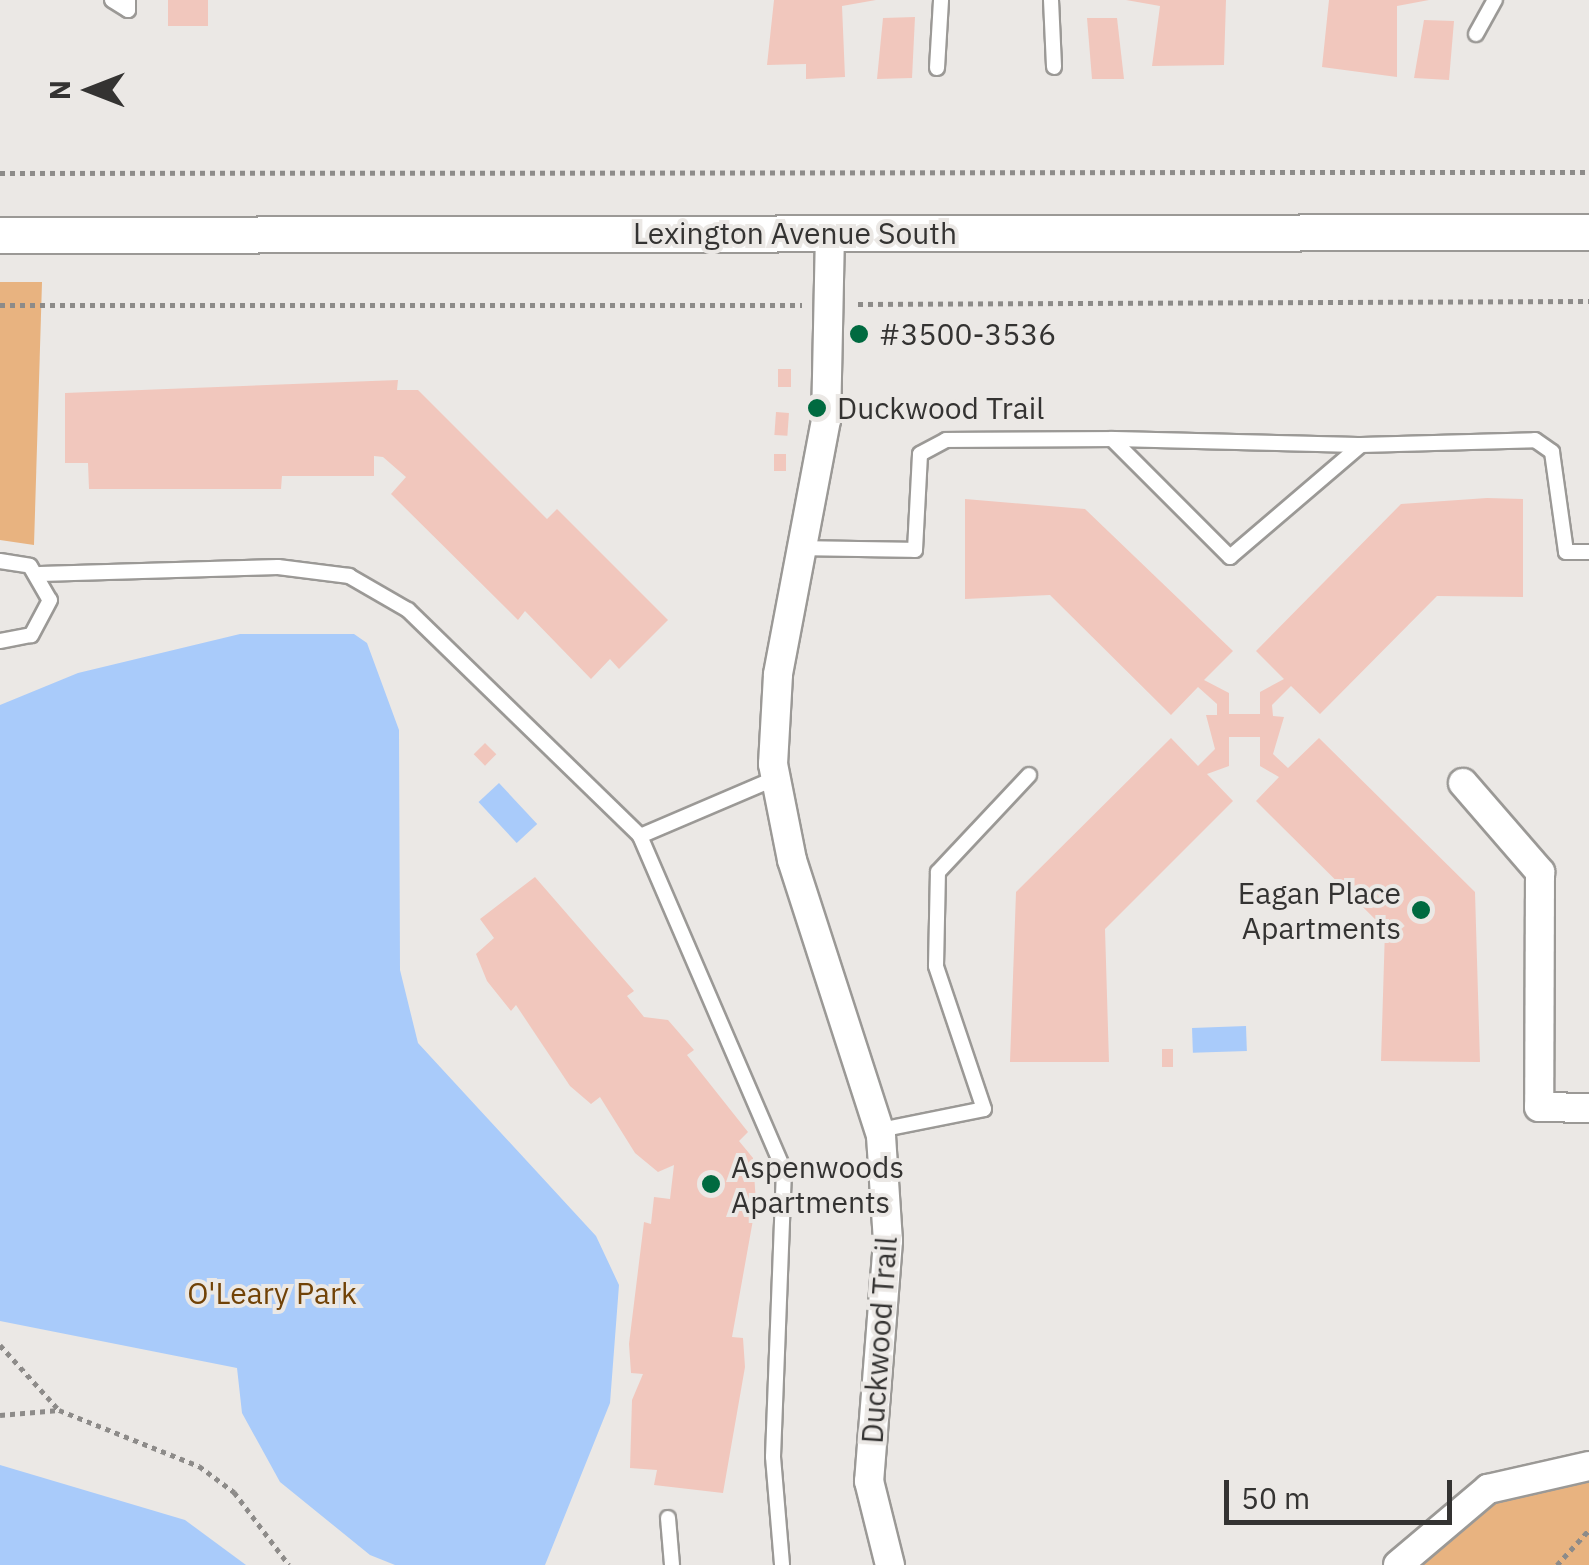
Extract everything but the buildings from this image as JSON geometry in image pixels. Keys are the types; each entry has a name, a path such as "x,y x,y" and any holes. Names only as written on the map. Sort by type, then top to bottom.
{"street":[{"name":"Lexington Avenue South","path":"0,235 1589,232"},
{"name":"Duckwood Trail","path":"830,233 826,420 778,675 776,778 792,860 880,1130 888,1241 868,1480 890,1565"},
{"path":"1463,783 1540,872 1539,1107 1589,1108"},
{"path":"1398,1565 1488,1489 1589,1466"}],"lane":[{"path":"112,0 128,10 128,0"},
{"path":"937,68 940,0"},
{"path":"1052,0 1054,68"},
{"path":"1476,34 1495,0"},
{"path":"802,548 914,550 920,454 946,440 1112,438 1361,445 1535,440 1552,452 1566,552 1589,552"},
{"path":"1112,438 1230,557 1361,445"},
{"path":"0,561 40,574 278,568 349,576 408,610 640,836 784,1170 773,1457 782,1565"},
{"path":"0,641 41,626 50,600 40,574"},
{"path":"880,1130 984,1110 936,966 938,872 1030,775"},
{"path":"640,836 776,778"},
{"path":"668,1518 672,1565"}],"path":[{"path":"0,173 1589,172"},
{"path":"0,306 1589,302"},
{"path":"0,1345 59,1410 199,1466 234,1492 289,1565"},
{"path":"0,1415 59,1410"},
{"path":"1557,1565 1589,1530"}],"shaded area":[{"path":"0,282 42,282 34,545 0,540"},
{"path":"1589,1466 1589,1565 1398,1565 1442,1521"}],"water":[{"name":"O'Leary Park","path":"240,634 354,634 367,643 399,730 400,970 418,1043 596,1236 619,1285 610,1403 545,1565 395,1565 370,1555 280,1482 242,1413 237,1368 0,1321 0,705 78,673"},
{"path":"499,783 537,824 517,843 479,802"},
{"path":"1246,1026 1247,1051 1193,1053 1192,1028"},
{"path":"0,1465 185,1520 246,1565 0,1565"}],"place":[{"name":"#3500-3536","path":"859,334"},
{"name":"Duckwood Trail","path":"817,408"},
{"name":"Eagan Place Apartments","path":"1421,910"},
{"name":"Aspenwoods Apartments","path":"711,1184"}]}
